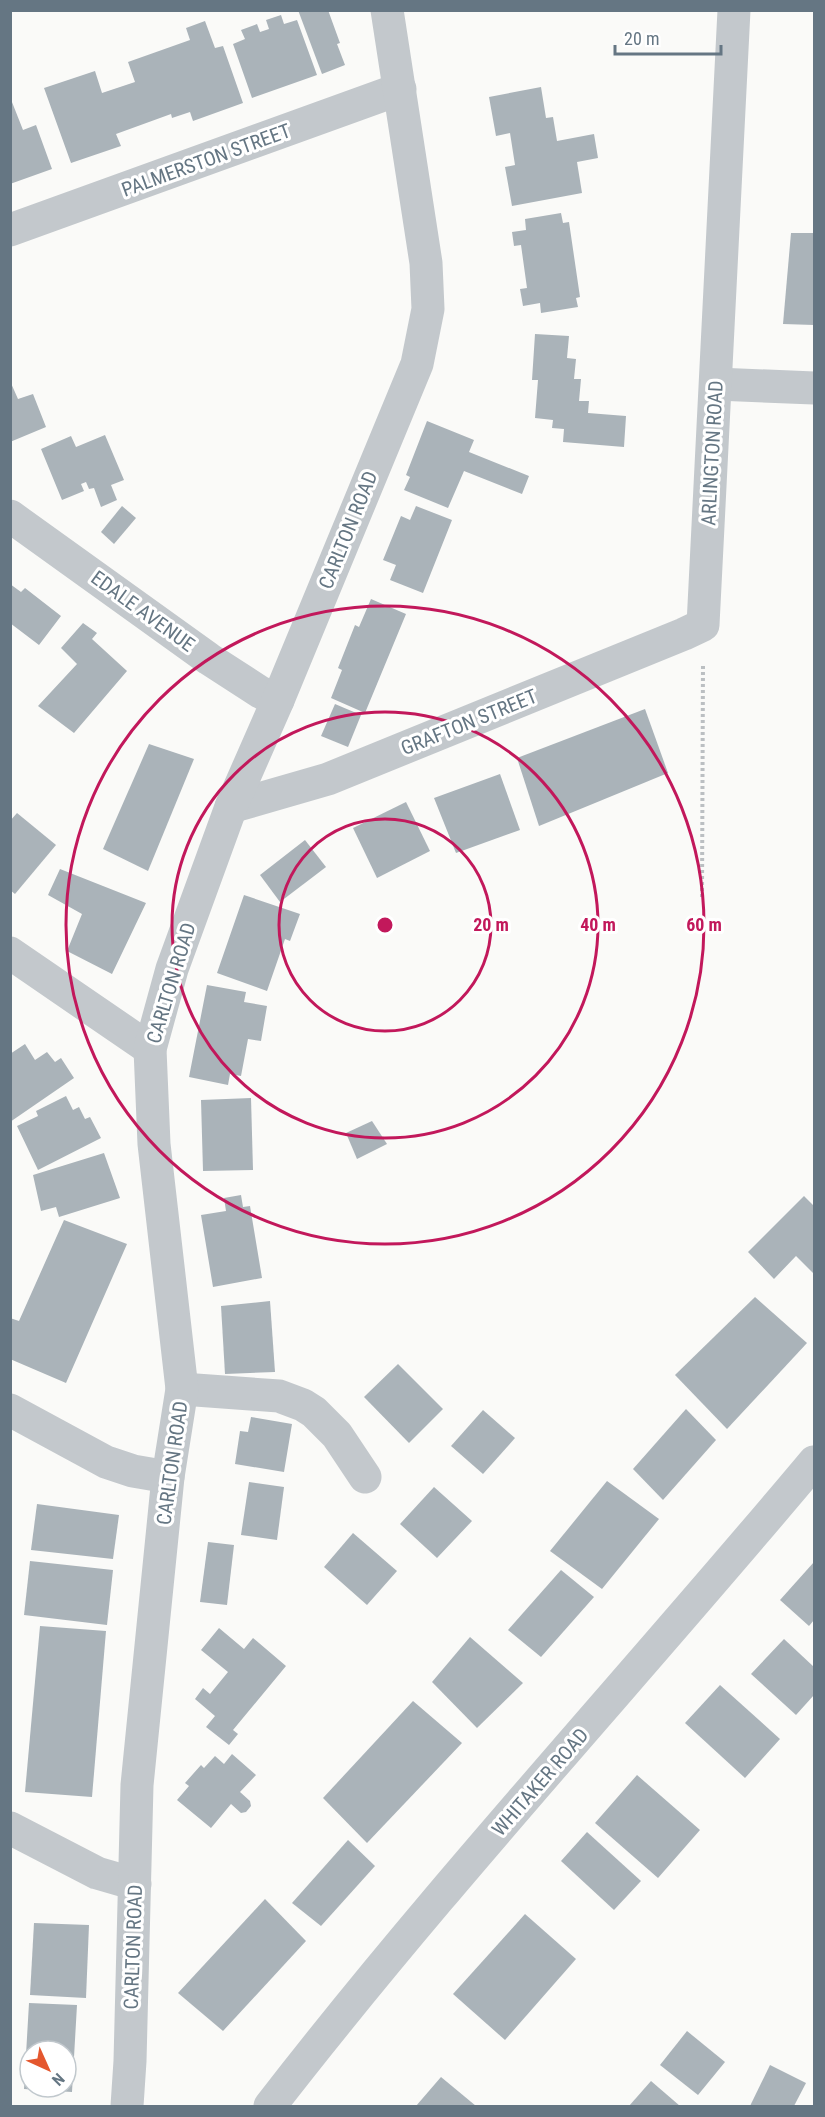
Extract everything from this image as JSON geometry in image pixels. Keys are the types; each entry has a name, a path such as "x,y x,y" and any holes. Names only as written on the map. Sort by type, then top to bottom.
{"street":[{"name":"CARLTON ROAD","path":"127,2106 137,1785 168,1477 182,1389 154,1144 150,1049 172,969 231,807 278,700 417,364 428,309 426,263 387,10"},
{"name":"ARLINGTON ROAD","path":"703,625 734,10"},
{"name":"PALMERSTON STREET","path":"10,230 80,207 400,89"},
{"path":"716,384 814,388"},
{"name":"EDALE AVENUE","path":"10,516 209,659 260,692 278,700"},
{"name":"GRAFTON STREET","path":"231,807 328,779 703,625"},
{"path":"10,953 150,1049"},
{"path":"182,1389 279,1396 303,1405 324,1421 337,1435 365,1477"},
{"path":"10,1410 106,1462 133,1471 168,1477"},
{"name":"WHITAKER ROAD","path":"270,2106 319,2043 424,1917 814,1462"},
{"path":"10,1828 97,1873 135,1884"}],"path":[{"path":"702,897 703,625"}],"building":[{"path":"298,10 328,10 345,65 322,74"},
{"path":"281,15 284,24 297,20 317,75 252,98 233,44 245,39 241,30 257,24 260,32 269,29 266,20"},
{"path":"205,21 215,48 223,46 243,103 193,121 190,112 172,118 171,114 116,134 121,146 71,163 44,88 95,71 102,93 135,82 128,62 190,40 186,28"},
{"path":"541,87 546,118 553,117 557,141 594,134 598,158 577,162 582,193 512,206 505,167 515,165 510,133 496,136 489,97"},
{"path":"10,97 23,130 36,125 52,169 10,184"},
{"path":"561,213 563,223 569,222 580,297 576,298 578,307 541,313 540,303 523,306 520,289 527,288 521,245 514,246 512,232 526,230 525,219"},
{"path":"791,233 814,233 814,325 783,324"},
{"path":"535,334 569,336 567,358 576,359 574,379 581,379 579,401 589,401 588,413 626,416 624,447 563,442 564,429 552,428 553,420 535,418 538,380 532,380"},
{"path":"10,381 18,399 33,394 46,427 10,442"},
{"path":"427,421 474,440 469,452 529,476 522,494 464,471 448,508 404,490 410,477 406,475"},
{"path":"105,435 124,480 111,485 117,500 101,507 94,488 89,489 86,482 81,484 84,491 62,500 41,449 71,436 76,447"},
{"path":"122,506 136,518 114,544 101,532"},
{"path":"416,506 452,520 423,593 390,580 396,565 383,560 401,516 410,520"},
{"path":"10,584 21,592 25,588 61,616 39,645 10,623"},
{"path":"371,599 406,614 365,713 331,698 342,670 338,668 355,625 359,627"},
{"path":"83,623 97,633 92,639 127,671 74,733 38,706 77,664 61,648"},
{"path":"335,704 361,715 348,747 321,736"},
{"path":"645,709 668,773 539,826 517,758"},
{"path":"149,744 194,759 148,871 103,849"},
{"path":"500,774 520,830 456,853 434,798"},
{"path":"406,802 430,851 377,878 353,828"},
{"path":"17,813 56,845 15,894 10,890 10,821"},
{"path":"305,840 326,867 280,902 260,875"},
{"path":"60,869 146,903 112,974 67,951 82,914 48,895"},
{"path":"244,895 300,914 290,941 285,939 267,991 217,973"},
{"path":"207,985 246,992 244,1002 267,1006 261,1041 248,1039 241,1076 230,1074 228,1085 189,1077"},
{"path":"25,1044 35,1060 47,1052 55,1062 61,1058 74,1078 10,1122 10,1054"},
{"path":"66,1096 73,1110 79,1107 85,1119 90,1117 101,1138 38,1170 17,1126 38,1116 36,1111"},
{"path":"251,1098 253,1170 203,1171 201,1100"},
{"path":"372,1121 387,1144 357,1159 346,1133"},
{"path":"104,1153 120,1198 59,1217 56,1207 41,1211 33,1175"},
{"path":"241,1195 243,1207 250,1206 262,1278 213,1287 201,1215 226,1211 224,1198"},
{"path":"804,1196 814,1206 814,1274 796,1256 774,1279 748,1252"},
{"path":"64,1220 127,1244 66,1383 10,1359 10,1318 19,1321"},
{"path":"755,1297 807,1343 727,1429 675,1375"},
{"path":"270,1301 275,1372 225,1374 221,1306"},
{"path":"398,1364 443,1409 409,1443 364,1397"},
{"path":"686,1409 716,1440 663,1500 633,1469"},
{"path":"483,1410 515,1438 483,1474 451,1446"},
{"path":"251,1417 292,1424 284,1472 235,1464 240,1431 248,1432"},
{"path":"607,1481 659,1519 602,1589 550,1551"},
{"path":"249,1482 284,1487 277,1540 241,1535"},
{"path":"434,1487 472,1521 437,1558 400,1524"},
{"path":"37,1504 119,1515 113,1559 31,1550"},
{"path":"353,1533 397,1571 367,1605 324,1567"},
{"path":"208,1542 234,1545 227,1605 200,1602"},
{"path":"30,1561 113,1570 107,1625 24,1615"},
{"path":"814,1562 814,1620 809,1626 780,1600"},
{"path":"561,1570 594,1597 541,1657 508,1630"},
{"path":"40,1626 106,1631 92,1797 25,1792"},
{"path":"219,1628 244,1649 253,1638 286,1666 233,1730 238,1734 229,1745 206,1727 215,1716 195,1699 203,1688 210,1694 228,1672 201,1650"},
{"path":"470,1637 523,1683 477,1728 432,1682"},
{"path":"784,1639 814,1667 814,1695 796,1715 751,1674"},
{"path":"720,1685 780,1739 745,1778 685,1723"},
{"path":"413,1701 462,1743 367,1843 323,1798"},
{"path":"232,1754 256,1775 240,1792 250,1801 251,1806 246,1812 241,1813 231,1804 211,1828 177,1800 189,1786 185,1783 201,1765 204,1768 215,1756 224,1764"},
{"path":"637,1775 700,1830 658,1878 595,1823"},
{"path":"587,1832 641,1881 614,1910 561,1861"},
{"path":"348,1840 375,1866 321,1926 292,1903"},
{"path":"265,1899 306,1941 223,2031 178,1993"},
{"path":"525,1914 576,1959 505,2040 453,1994"},
{"path":"34,1923 89,1925 86,1998 30,1995"},
{"path":"29,2003 77,2005 75,2039 27,2039"},
{"path":"687,2031 725,2062 698,2095 660,2065"},
{"path":"770,2065 806,2083 794,2106 750,2106"},
{"path":"441,2077 476,2106 416,2106"},
{"path":"651,2081 680,2106 629,2106"}]}
